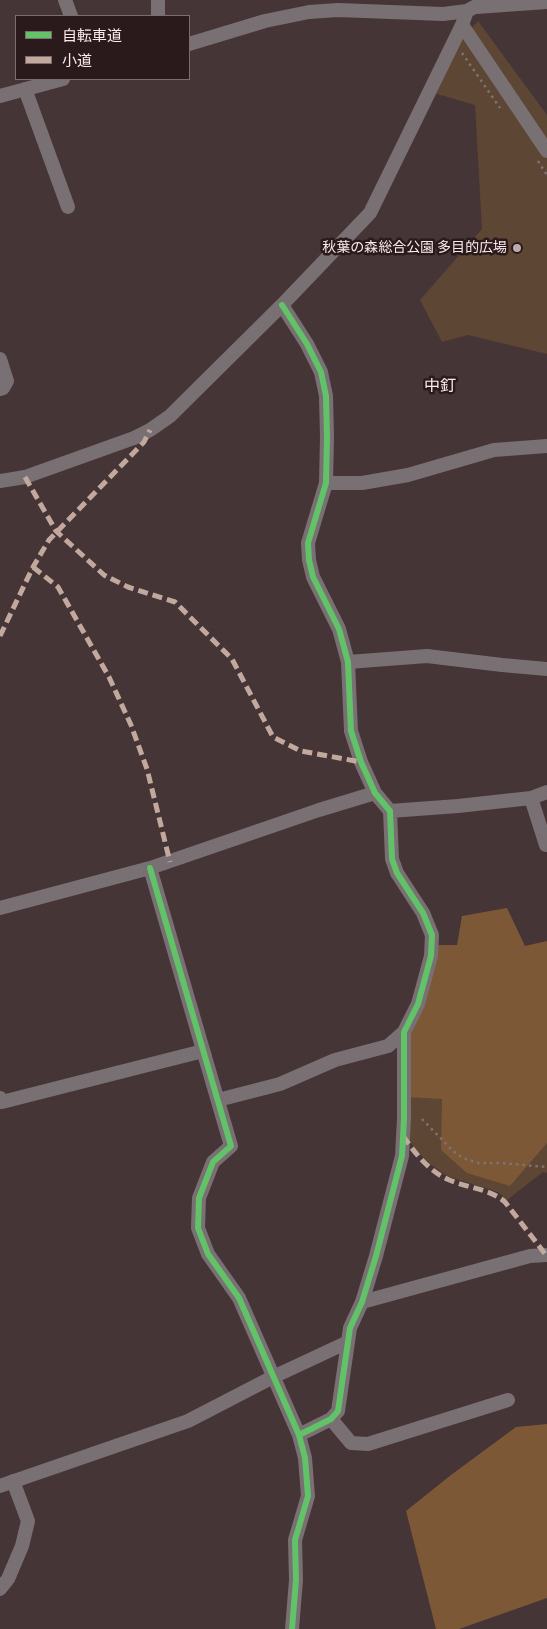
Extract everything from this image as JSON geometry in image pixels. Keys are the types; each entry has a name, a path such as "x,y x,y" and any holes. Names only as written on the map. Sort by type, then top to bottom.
{"street":[{"path":"65,0 71,15"},
{"path":"158,0 158,15"},
{"path":"190,44 265,21 308,12 338,10 443,14 477,6 547,2"},
{"path":"0,481 25,477 134,438 150,430 170,416 282,305 370,213 462,25 477,6"},
{"path":"462,25 547,151"},
{"path":"0,96 59,80"},
{"path":"25,89 68,207"},
{"path":"218,1100 280,1084 335,1060 388,1046 404,1032 418,1004 431,956 432,935 423,912 397,873 392,859 390,811 375,793 361,762 351,731 348,662 339,629 313,577 309,560 308,543 326,483 326,396 321,372 282,305"},
{"path":"0,359 7,381 3,388 0,389"},
{"path":"326,483 362,483 408,475 494,450 547,446"},
{"path":"348,662 427,656 547,669"},
{"path":"390,811 531,798 547,792"},
{"path":"0,908 150,868 319,810 375,793"},
{"path":"531,798 546,845"},
{"path":"150,868 231,1146 214,1162 199,1198 198,1228 208,1254 239,1298 299,1435 305,1458 308,1496 295,1540 296,1580 292,1629"},
{"path":"299,1435 331,1419 338,1411 350,1328 362,1302 376,1256 402,1156 404,1032"},
{"path":"0,1098 2,1102 203,1051"},
{"path":"362,1302 530,1256 547,1255"},
{"path":"0,1589 8,1579 22,1546 28,1521 6,1484 188,1420 348,1342"},
{"path":"331,1419 351,1443 368,1444 508,1400"}],"path":[{"path":"422,1119 453,1151 463,1158 479,1163 501,1163 547,1168"}],"shaded area":[{"path":"478,21 547,115 547,354 468,335 442,342 420,300 482,229 475,105 434,93 463,38"},
{"path":"507,908 525,946 547,941 547,1143 510,1186 467,1173 441,1150 442,1099 406,1097 406,1033 431,945 457,945 462,916"},
{"path":"547,993 547,1173 543,1172 507,1200 498,1192 447,1176 427,1162 403,1134 404,1044"},
{"path":"547,1424 547,1598 459,1629 436,1629 406,1511 516,1427"}],"marked path":[{"path":"0,636 33,567 49,540 144,442 150,430"},
{"path":"25,477 56,531 104,575 128,587 175,602 232,659 273,737 301,751 361,762"},
{"path":"33,567 58,587 109,677 131,725 147,769 170,862"},
{"path":"403,1136 422,1160 440,1175 454,1182 499,1197 505,1202 546,1255"}],"cycle path":[{"path":"282,305 307,344 321,372 326,396 326,483 308,543 313,577 339,629 348,662 351,731 361,762 375,793 390,811 392,859 397,873 423,913 432,935 431,956 418,1004 404,1032 402,1156 376,1256 362,1302 350,1328 338,1411 331,1419 299,1435"},
{"path":"150,868 231,1146 213,1162 199,1198 198,1228 208,1254 239,1298 299,1435 305,1458 308,1496 295,1540 296,1580 292,1629"}],"place":[{"name":"秋葉の森総合公園 多目的広場","path":"517,248"}],"district":[{"name":"中釘","path":"440,386"}]}
